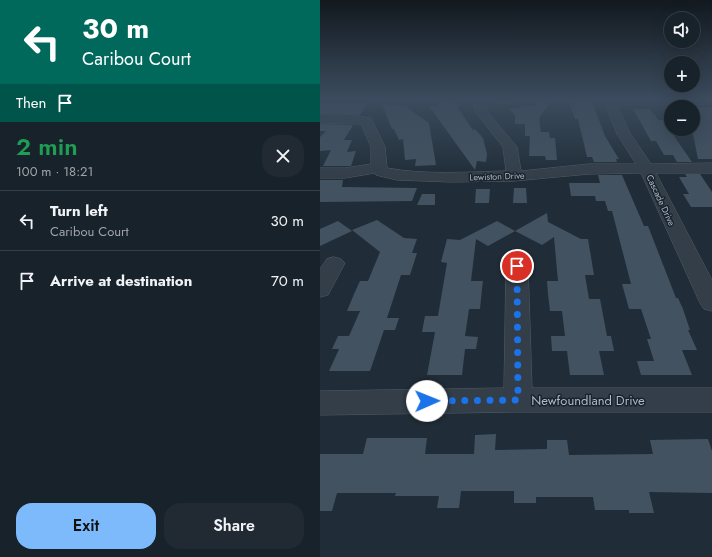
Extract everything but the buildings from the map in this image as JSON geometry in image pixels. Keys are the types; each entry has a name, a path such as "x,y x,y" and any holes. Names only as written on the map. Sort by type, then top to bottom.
{"street":[{"path":"320,173 345,173 379,168 378,147 368,125"},
{"path":"492,125 510,147 514,176"},
{"name":"Cascade Drive","path":"620,125 624,134 641,158 712,303"},
{"name":"Lewiston Drive","path":"379,168 382,172 397,175 451,177 514,176 589,168 712,168"},
{"path":"320,290 334,263"},
{"path":"517,266 518,400"},
{"name":"Newfoundland Drive","path":"320,403 518,400 712,400"}],"route":[{"path":"427,401 518,400 517,266"}]}
